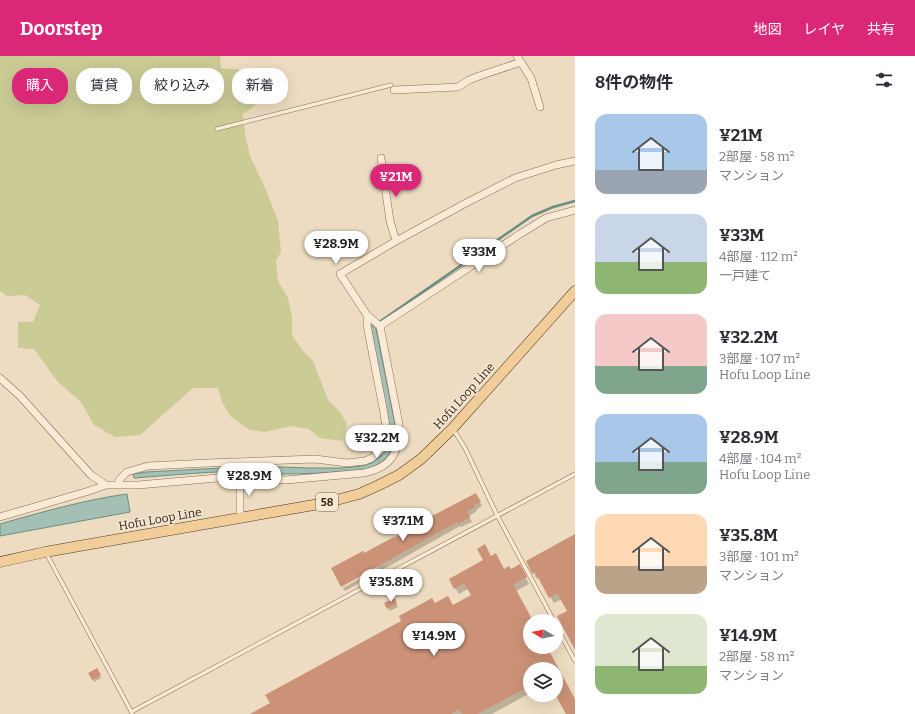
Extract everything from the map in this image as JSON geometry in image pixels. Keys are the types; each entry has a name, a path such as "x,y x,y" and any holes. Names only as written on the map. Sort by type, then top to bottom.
{"main road":[{"name":"Hofu Loop Line","path":"0,562 45,552 325,503 359,494 399,475 434,448 575,291"}],"street":[{"path":"392,87 458,87 520,58 531,78 540,107"},
{"path":"380,158 390,221 396,241"},
{"path":"0,378 20,396 90,475 106,484 118,486 240,476 286,480 376,471 385,465 395,454 398,446 399,424 380,326 366,315 340,274 396,241 515,178 556,165 575,161"},
{"path":"380,326 546,218 575,210"},
{"path":"118,486 119,480 127,472 148,466 316,459 347,463 364,461 372,458 381,450 388,438 366,315"},
{"path":"240,476 240,518"},
{"path":"0,517 68,496 89,492 106,484"}],"lane":[{"path":"217,129 392,87"},
{"path":"452,429 465,448 497,516 550,614"},
{"path":"45,552 132,713 575,474"},
{"path":"563,639 575,661"}],"green space":[{"path":"0,56 220,56 221,68 140,68 140,104 224,104 224,68 232,69 232,104 257,104 243,114 245,133 250,156 266,190 278,221 281,252 276,260 278,281 288,298 292,317 292,335 302,350 313,361 328,400 340,412 347,424 342,441 320,438 309,429 291,426 265,432 250,430 231,417 222,402 218,388 193,388 140,435 115,437 94,425 81,402 58,382 34,349 18,348 18,322 33,322 40,305 25,295 7,296 0,291"}],"shaded area":[{"path":"372,325 376,329 395,424 394,442 390,452 387,457 377,465 362,470 323,473 283,474 238,471 134,478 133,474 146,472 258,466 343,468 362,466 372,463 386,450 390,441 371,327"},
{"path":"127,494 130,512 0,536 0,524 79,503"}],"building":[{"path":"476,493 481,502 474,505 475,507 467,511 470,517 458,524 457,522 341,587 331,568 363,551 364,553 394,538 410,529 409,528"},
{"path":"575,534 575,650 563,627 563,614 561,614 567,611 557,593 549,598 535,572 532,574 526,561"},
{"path":"485,544 491,556 496,553 504,569 509,566 511,569 520,564 527,577 513,584 529,614 523,614 523,654 551,654 555,662 523,662 523,690 477,714 462,714 459,709 451,714 250,714 270,703 265,695 401,621 399,616 432,598 435,603 448,596 453,605 471,595 464,583 454,589 449,579 483,560 477,549"},
{"path":"395,598 397,604 387,609 384,603"},
{"path":"97,668 101,675 92,680 88,673"},
{"path":"563,677 575,699 575,714 566,714 559,702 563,702"}],"waterway":[{"path":"378,323 532,216 553,207 575,201"}]}
